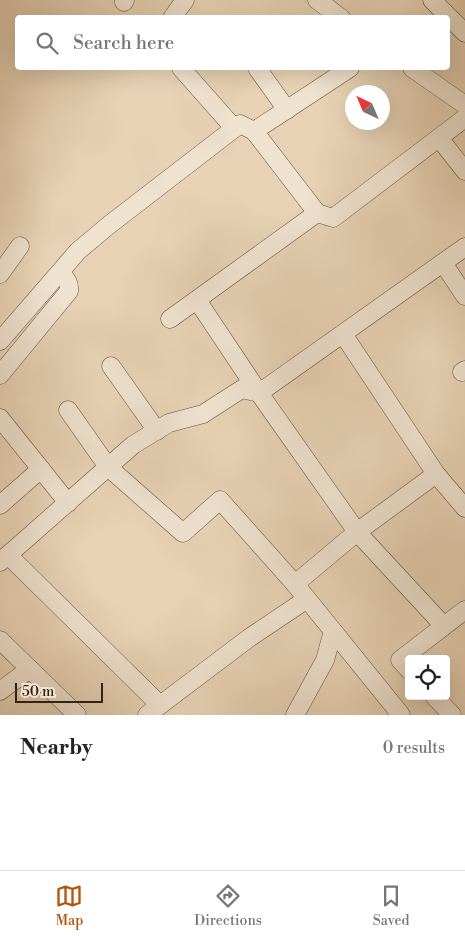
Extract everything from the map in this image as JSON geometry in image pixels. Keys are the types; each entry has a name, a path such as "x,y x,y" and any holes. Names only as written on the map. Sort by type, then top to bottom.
{"street":[{"path":"174,15 185,0"},
{"path":"317,0 337,15"},
{"path":"432,0 447,15"},
{"path":"450,18 465,33"},
{"path":"183,70 234,128"},
{"path":"258,70 287,110"},
{"path":"254,131 347,70"},
{"path":"415,70 465,106"},
{"path":"0,341 78,251 240,124 254,131 317,213 333,218 465,118"},
{"path":"439,138 465,171"},
{"path":"170,319 317,213"},
{"path":"0,274 20,246"},
{"path":"307,599 249,638 154,710 4,558 133,445 169,423 203,414 242,389 259,393 465,247"},
{"path":"443,264 465,296"},
{"path":"0,375 69,291 67,280 60,273"},
{"path":"197,300 259,393 357,532 444,626"},
{"path":"343,334 436,474 465,508"},
{"path":"111,366 157,431"},
{"path":"68,410 108,467 183,533 220,500 295,584 400,715"},
{"path":"2,425 68,503"},
{"path":"0,506 41,469"},
{"path":"295,584 357,532 436,474"},
{"path":"406,655 465,610"},
{"path":"295,715 325,660 333,631"},
{"path":"0,640 30,669 68,712"},
{"path":"405,656 400,660 405,666"},
{"path":"0,691 30,669"},
{"path":"438,700 452,715"}]}
